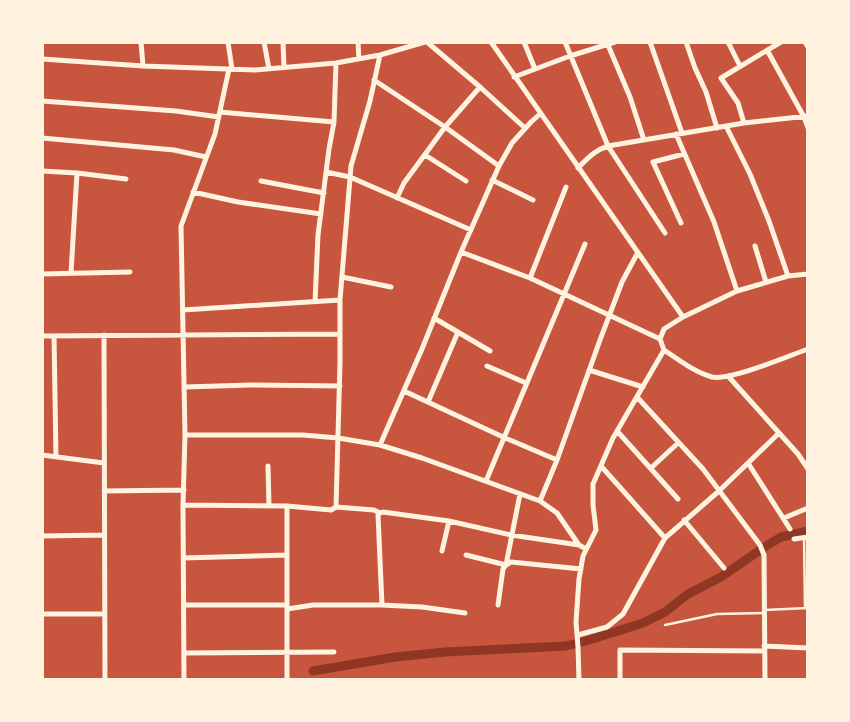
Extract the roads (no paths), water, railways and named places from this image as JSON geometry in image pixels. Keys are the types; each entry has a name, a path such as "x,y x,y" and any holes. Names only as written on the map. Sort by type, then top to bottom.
{"street":[{"path":"141,42 143,66"},
{"path":"184,680 183,505 185,435 181,226 215,134 231,69 228,42"},
{"path":"264,42 269,68"},
{"path":"283,42 284,67"},
{"path":"358,42 359,59"},
{"path":"42,59 143,66 255,70 336,63 380,55 426,42 525,128"},
{"path":"491,42 682,317"},
{"path":"524,42 535,69"},
{"path":"565,42 608,146 665,233"},
{"path":"514,77 599,45 608,45 615,42"},
{"path":"650,42 684,154 714,222 737,291"},
{"path":"686,42 706,92 717,128"},
{"path":"728,42 740,66"},
{"path":"744,123 738,103 720,78 767,50 772,45 781,42"},
{"path":"805,42 808,47"},
{"path":"608,45 630,97 644,140"},
{"path":"767,50 806,117 808,128"},
{"path":"336,507 340,386 340,300 350,166 370,101 380,55"},
{"path":"315,302 318,234 334,122 336,63"},
{"path":"374,80 445,127 499,166"},
{"path":"397,198 404,183 445,127 480,87"},
{"path":"42,101 334,122"},
{"path":"380,444 492,180 512,143 540,114"},
{"path":"578,168 599,149 608,146 744,123 806,117"},
{"path":"726,126 753,182 788,276"},
{"path":"42,138 174,150 206,157"},
{"path":"681,223 653,162 684,154"},
{"path":"425,155 466,181"},
{"path":"42,171 126,179"},
{"path":"326,172 350,177 471,230"},
{"path":"71,273 77,173"},
{"path":"492,180 533,200"},
{"path":"261,181 324,193"},
{"path":"530,278 566,187"},
{"path":"193,192 238,202 321,214"},
{"path":"486,481 585,244"},
{"path":"755,246 766,282"},
{"path":"461,252 530,278 660,339"},
{"path":"540,501 557,460 622,282 637,254"},
{"path":"42,274 130,272"},
{"path":"808,274 788,276 737,291 682,317 664,329 660,339 664,350 695,370 713,377 735,375 808,349"},
{"path":"342,277 391,288"},
{"path":"183,310 340,300"},
{"path":"434,318 490,351"},
{"path":"428,402 458,332"},
{"path":"42,336 340,334"},
{"path":"54,336 56,457"},
{"path":"104,336 105,680"},
{"path":"578,680 576,622 581,569 583,556 596,530 593,484 613,438 664,350"},
{"path":"487,366 526,383"},
{"path":"589,370 643,387"},
{"path":"728,376 798,454 808,470"},
{"path":"184,387 250,385 340,386"},
{"path":"404,390 557,460"},
{"path":"637,397 703,469 760,545 764,556 765,680"},
{"path":"618,431 678,499"},
{"path":"578,637 607,626 623,614 665,538 719,491 779,433"},
{"path":"185,435 302,435 380,444 540,501 557,513 579,545"},
{"path":"651,468 678,443"},
{"path":"42,455 104,463"},
{"path":"748,463 790,529"},
{"path":"268,466 269,506"},
{"path":"601,466 665,538"},
{"path":"104,491 184,490"},
{"path":"498,605 503,569 506,565 520,494"},
{"path":"183,505 287,506 331,510 336,507 374,510 380,513 449,521 511,535 579,545 586,549"},
{"path":"286,680 287,506"},
{"path":"784,518 808,508"},
{"path":"380,513 378,515 382,604"},
{"path":"684,520 724,568"},
{"path":"442,551 449,521"},
{"path":"42,536 104,535"},
{"path":"794,539 806,537"},
{"path":"183,558 287,555"},
{"path":"466,555 506,565 511,562 581,569"},
{"path":"184,605 287,607 382,604 465,613"},
{"path":"42,614 104,614"},
{"path":"620,680 620,650 808,648"},
{"path":"184,653 334,652"}],"lane":[{"path":"665,626 717,614 806,608 806,537"}],"waterway":[{"path":"313,671 395,657 445,652 566,646 586,641 643,623 665,612 688,594 721,577 781,537 808,531"}]}
